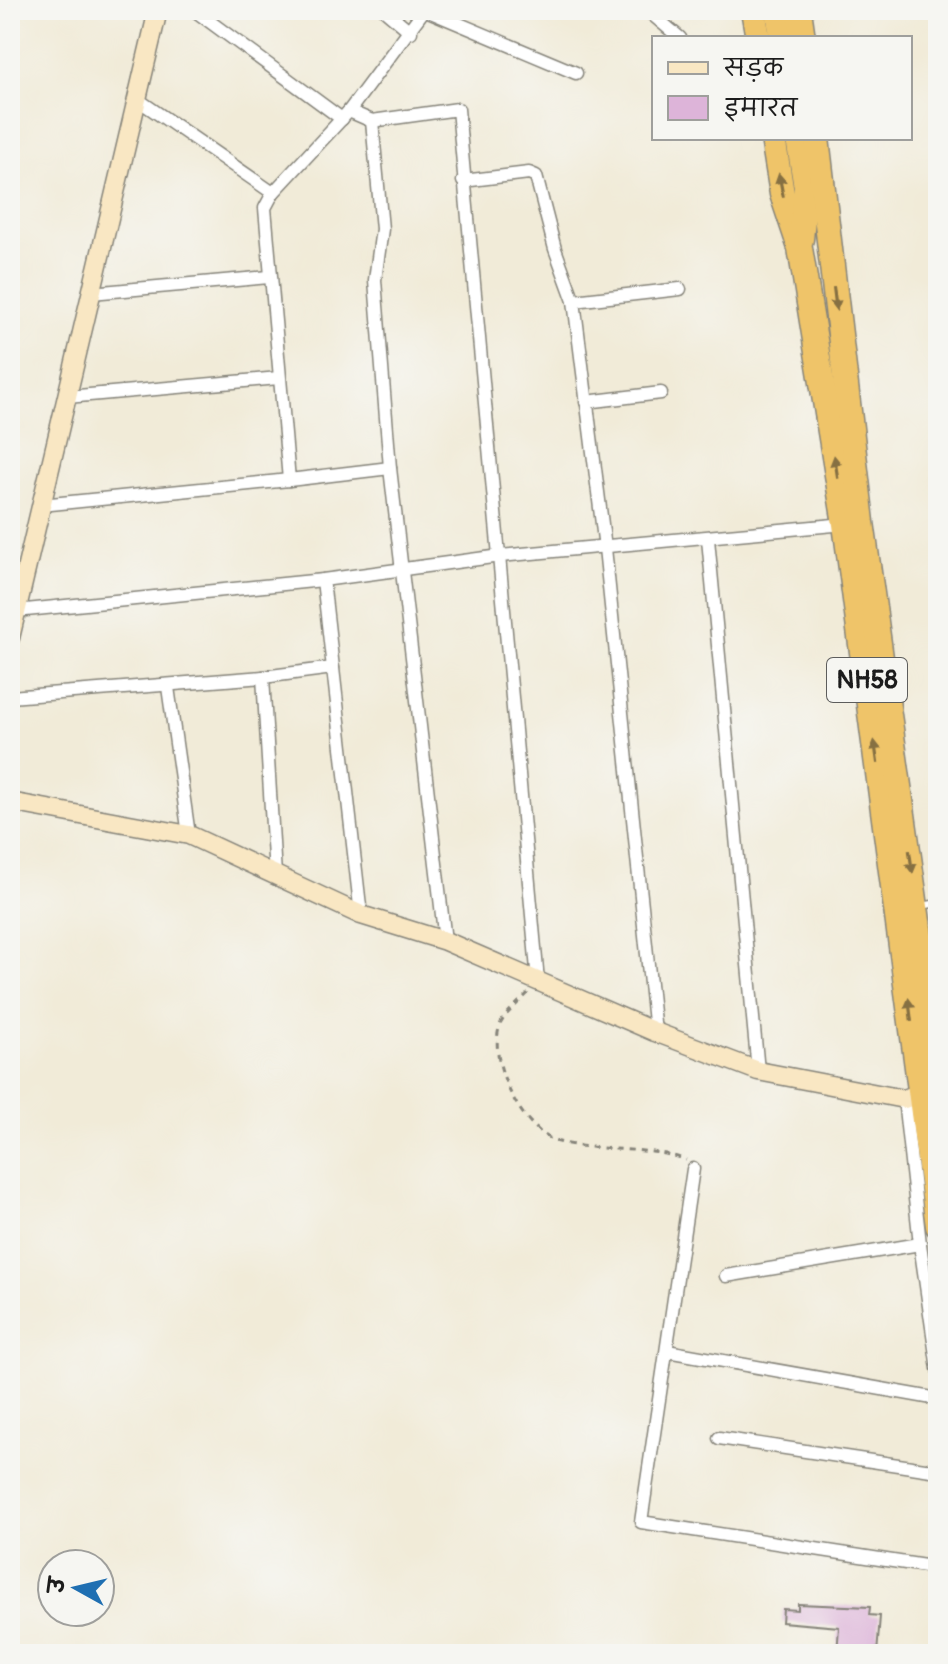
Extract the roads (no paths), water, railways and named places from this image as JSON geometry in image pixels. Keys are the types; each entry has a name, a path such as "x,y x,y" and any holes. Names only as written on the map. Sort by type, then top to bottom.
{"highway":[{"path":"753,10 758,36"},
{"path":"778,10 782,36"},
{"path":"799,10 803,36"},
{"name":"NH58","path":"773,140 782,194 800,248 854,523 918,906 938,1064"},
{"path":"798,140 806,187 828,240"},
{"name":"NH58","path":"817,140 854,523"},
{"path":"800,248 806,187"},
{"name":"NH58","path":"918,906 912,1096 938,1226"}],"street":[{"path":"10,638 158,10"},
{"path":"194,10 346,115 372,121 458,109 538,981"},
{"path":"385,10 411,32"},
{"path":"289,480 265,208 273,193 346,115 425,10 576,73"},
{"path":"647,10 678,36"},
{"path":"137,99 273,193"},
{"path":"372,121 382,229 375,280 390,468 445,941"},
{"path":"463,181 529,173 536,176 555,249 574,301 605,548 655,1032"},
{"path":"91,293 269,277"},
{"path":"574,301 680,289"},
{"path":"67,397 279,378"},
{"path":"586,402 661,393"},
{"path":"41,505 390,468"},
{"path":"16,611 323,580 500,556 854,523"},
{"path":"708,539 758,1071"},
{"path":"323,580 361,915"},
{"path":"10,697 168,687 333,668"},
{"path":"263,677 275,875"},
{"path":"168,687 189,835"},
{"path":"10,802 189,835 361,915 445,941 655,1032 758,1071 912,1096 920,1244 938,1369"},
{"path":"693,1169 641,1522 938,1568"},
{"path":"726,1276 920,1244"},
{"path":"667,1351 938,1399"},
{"path":"719,1438 938,1471"}]}
